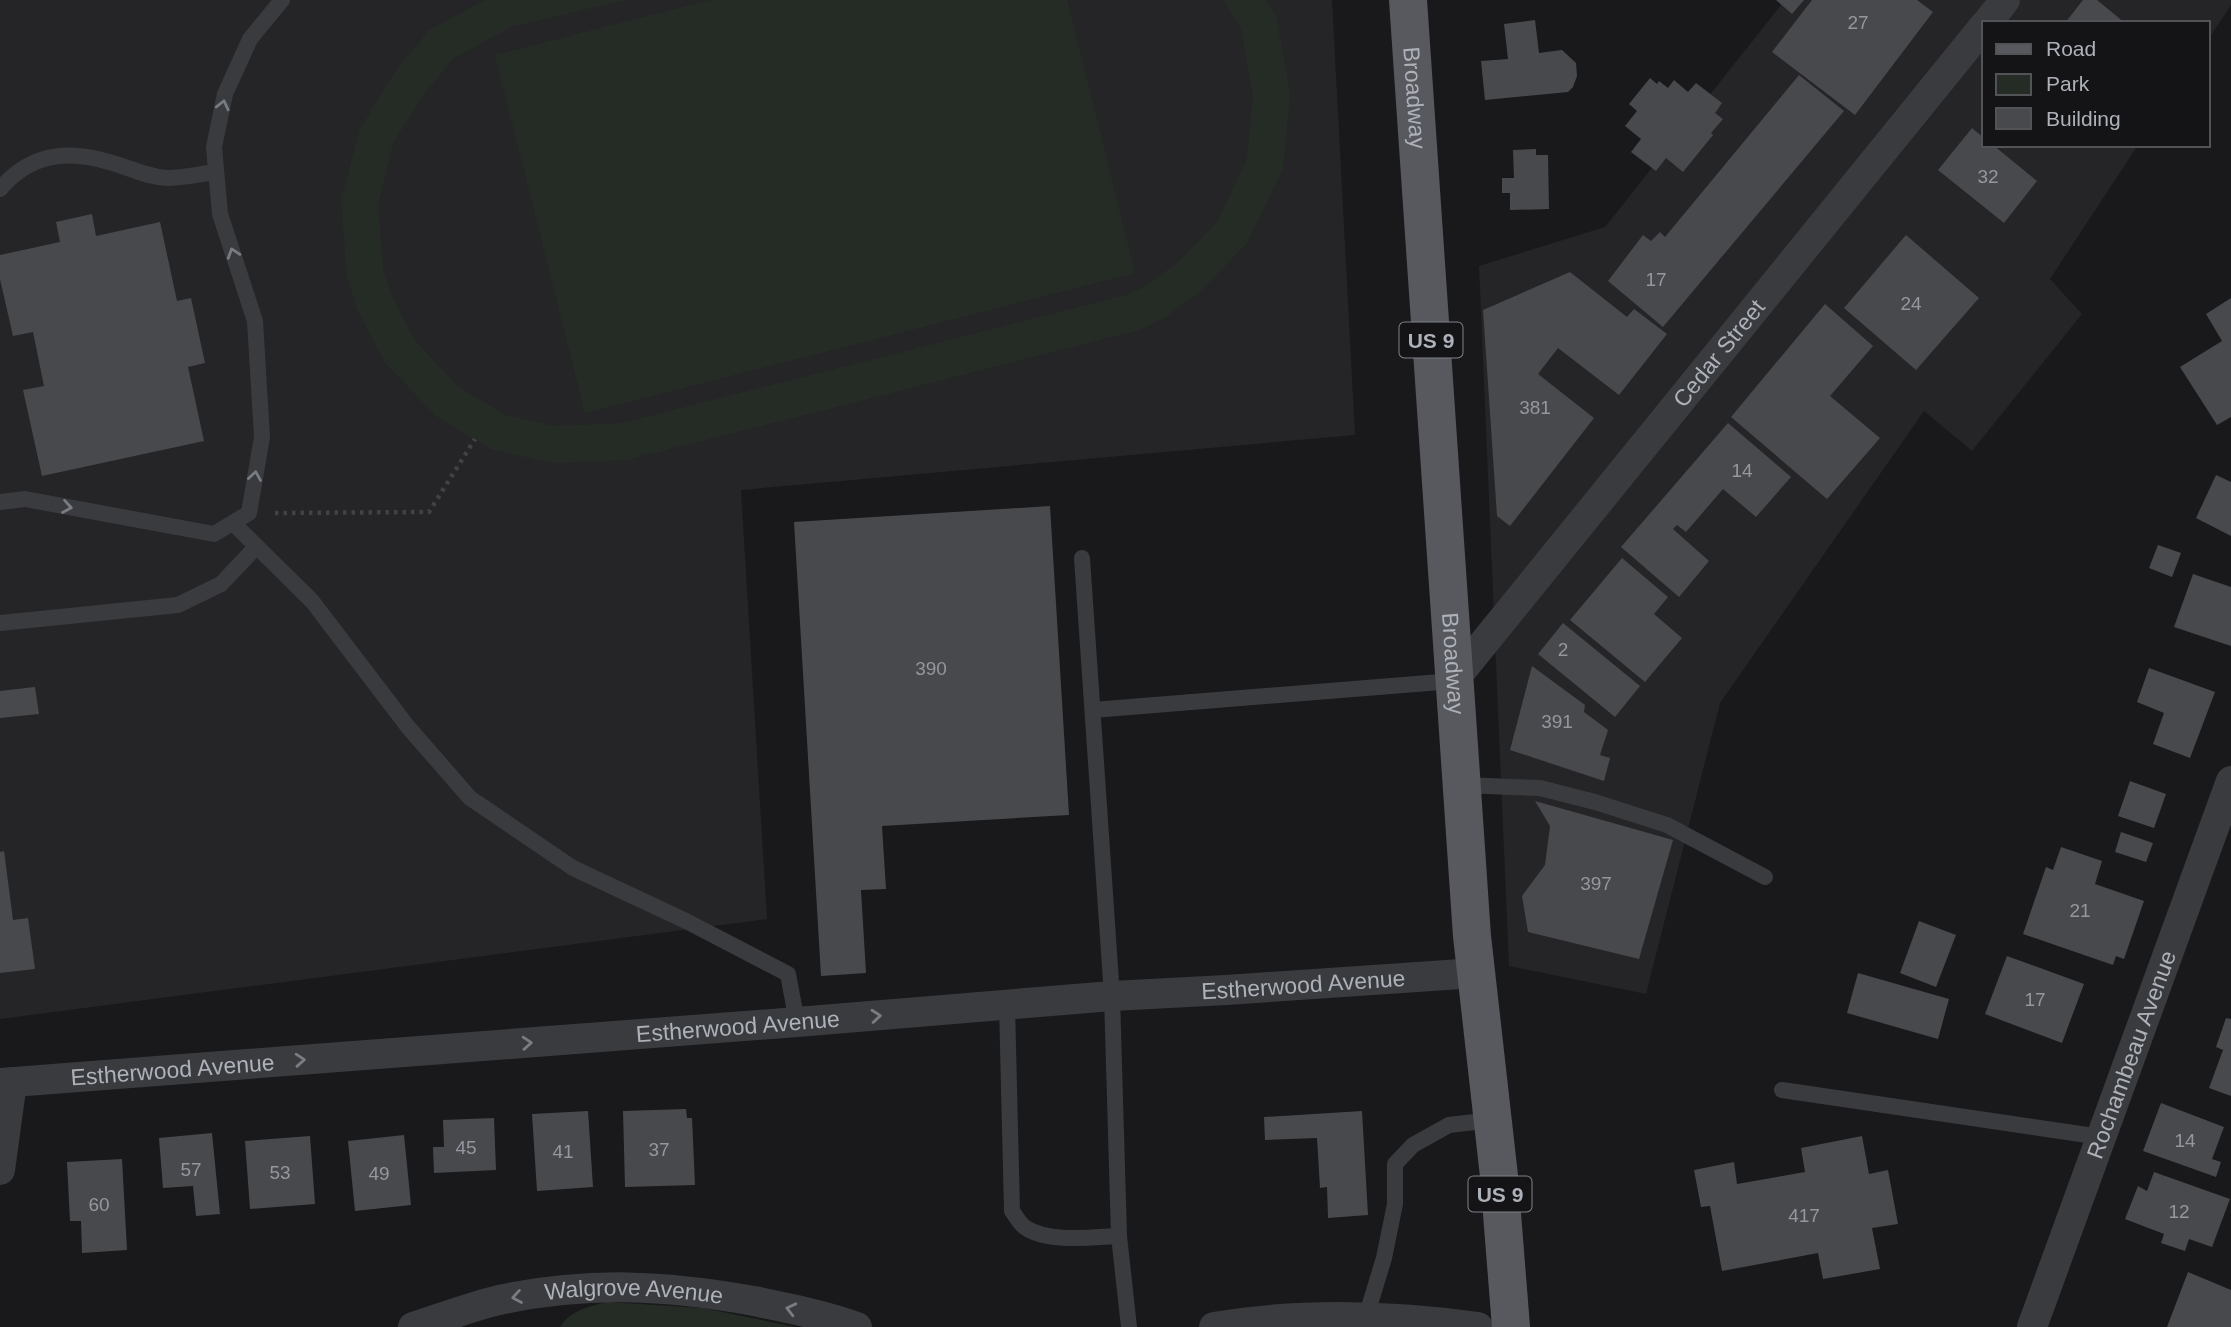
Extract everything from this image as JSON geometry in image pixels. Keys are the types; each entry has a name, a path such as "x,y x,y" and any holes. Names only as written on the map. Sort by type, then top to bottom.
{"main road":[{"name":"Broadway","path":"1408,0 1461,785 1476,973 1511,1327"}],"street":[{"name":"Cedar Street","path":"1988,21 2005,0"},
{"name":"Cedar Street","path":"1454,681 1982,28"},
{"name":"Rochambeau Avenue","path":"2032,1327 2231,781"},
{"name":"Estherwood Avenue","path":"6,1082 1112,996 1476,973"},
{"path":"0,1170 6,1082"},
{"name":"Walgrove Avenue","path":"413,1327 498,1301 592,1287 657,1287 704,1292 778,1306 839,1320 857,1327"},
{"path":"1216,1327 1269,1320 1366,1317 1426,1320 1478,1327"}],"lane":[{"path":"0,502 26,499 214,534 249,513 262,437 255,321 220,215 214,148 225,94 250,39 282,0"},
{"path":"0,188 12,174 31,162 57,156 81,156 110,162 136,173 168,178 216,172"},
{"path":"233,523 312,601 408,727 470,798 573,868 686,920 788,974 797,1022"},
{"path":"0,623 178,606 221,584 256,547"},
{"path":"1083,558 1112,996 1119,1236 1129,1327"},
{"path":"1093,710 1454,681"},
{"path":"1461,785 1540,788 1595,802 1667,825 1765,877"},
{"path":"1007,1004 1012,1211 1024,1228 1046,1235 1075,1238 1119,1236"},
{"path":"1783,1090 2101,1137"},
{"path":"1366,1317 1384,1258 1395,1204 1395,1164 1413,1145 1450,1125 1492,1120"}],"path":[{"path":"249,513 429,512 475,439"}],"shaded area":[{"path":"0,0 1332,0 1355,435 741,490 767,919 0,1019"},
{"path":"1785,0 2231,0 2231,5 2210,37 2210,21 1982,21 1982,147 2137,147 2050,279 2082,314 1972,451 1924,411 1720,703 1646,994 1509,966 1479,266 1605,227"}],"green space":[{"path":"485,0 625,0 511,27 453,59 424,94 393,143 378,204 383,269 391,294 415,341 459,387 505,415 554,426 622,423 1126,295 1145,286 1177,263 1217,222 1247,159 1253,95 1241,29 1224,0 1266,0 1276,16 1290,93 1283,169 1247,243 1201,291 1164,318 1139,330 627,460 551,463 491,449 436,416 385,363 357,309 347,277 341,200 360,129 394,73 429,30"},
{"path":"710,0 1067,0 1135,273 585,413 495,55"},
{"path":"607,1302 703,1308 795,1327 560,1327 575,1313"}],"building":[{"path":"1776,0 1804,0 1792,14"},
{"path":"1812,0 1917,0 1933,12 1855,115 1772,52"},
{"path":"2083,0 2097,0 2123,21 2067,21"},
{"path":"1535,20 1539,53 1562,50 1576,63 1577,76 1573,87 1568,92 1485,100 1481,61 1508,59 1504,24"},
{"path":"1799,75 1844,111 1663,327 1608,281 1643,235 1651,241 1660,232 1665,237"},
{"path":"1650,78 1668,88 1674,80 1688,92 1696,83 1722,103 1715,113 1723,119 1683,172 1666,158 1656,171 1631,152 1641,139 1625,126 1637,111 1629,104"},
{"path":"1972,128 1982,136 1982,147 1995,147 2037,181 2004,223 1938,170"},
{"path":"1536,149 1536,155 1548,155 1549,209 1510,210 1510,193 1502,193 1502,178 1514,178 1513,150"},
{"path":"92,214 96,236 160,222 177,301 191,298 205,363 188,367 204,441 42,476 23,390 44,386 33,332 13,336 0,279 0,255 60,242 56,222"},
{"path":"1906,235 1979,298 1916,370 1844,308"},
{"path":"1570,272 1627,317 1634,309 1667,334 1619,395 1558,348 1538,374 1594,418 1510,526 1497,516 1483,310"},
{"path":"2231,298 2231,417 2217,425 2180,367 2222,341 2206,314"},
{"path":"1825,304 1873,346 1830,396 1880,438 1827,499 1731,417"},
{"path":"1728,423 1791,477 1756,517 1723,489 1686,532 1677,525 1673,529 1709,561 1679,597 1621,547"},
{"path":"2216,475 2231,482 2231,536 2196,518"},
{"path":"1050,506 1069,815 882,826 886,889 861,890 866,973 821,976 794,522"},
{"path":"2158,545 2181,553 2172,577 2149,568"},
{"path":"1622,558 1668,597 1654,614 1682,638 1645,682 1570,620"},
{"path":"2193,574 2231,587 2231,646 2174,627"},
{"path":"1563,623 1640,686 1615,717 1538,654"},
{"path":"1532,666 1585,705 1584,712 1608,730 1600,755 1610,758 1604,781 1510,750"},
{"path":"2149,668 2215,692 2190,758 2153,744 2164,713 2137,702"},
{"path":"35,687 39,714 0,718 0,691"},
{"path":"2130,781 2166,794 2154,828 2118,816"},
{"path":"1535,801 1673,840 1639,959 1528,932 1522,896 1545,865 1550,826"},
{"path":"2121,832 2153,843 2146,862 2115,852"},
{"path":"2061,847 2102,861 2095,884 2144,901 2124,959 2116,956 2113,965 2023,934 2046,867 2053,870"},
{"path":"4,851 13,920 28,918 35,969 0,973 0,852"},
{"path":"1919,921 1956,935 1936,987 1900,973"},
{"path":"2007,956 2084,984 2062,1043 1985,1014"},
{"path":"1858,973 1949,999 1938,1039 1847,1013"},
{"path":"2226,1018 2231,1019 2231,1096 2209,1088 2223,1050 2216,1047"},
{"path":"2161,1103 2224,1127 2212,1159 2221,1162 2216,1177 2143,1151"},
{"path":"686,1109 687,1118 692,1118 695,1185 625,1187 623,1111"},
{"path":"588,1111 593,1187 537,1191 532,1114"},
{"path":"1362,1111 1368,1215 1328,1218 1327,1187 1320,1188 1317,1138 1265,1140 1264,1117"},
{"path":"494,1118 496,1170 434,1173 433,1147 444,1147 443,1120"},
{"path":"212,1133 220,1214 196,1216 193,1186 163,1188 159,1138"},
{"path":"404,1135 411,1205 355,1211 348,1141"},
{"path":"310,1136 315,1204 250,1209 245,1141"},
{"path":"1862,1136 1869,1174 1888,1170 1898,1224 1872,1228 1880,1269 1823,1279 1818,1253 1722,1271 1710,1206 1701,1207 1694,1170 1734,1162 1737,1184 1805,1172 1801,1148"},
{"path":"122,1159 127,1250 82,1253 81,1221 70,1221 67,1162"},
{"path":"2154,1172 2230,1199 2212,1247 2189,1239 2185,1251 2161,1243 2164,1234 2125,1219 2138,1186 2147,1191"},
{"path":"2188,1272 2231,1290 2231,1327 2167,1327"}]}
